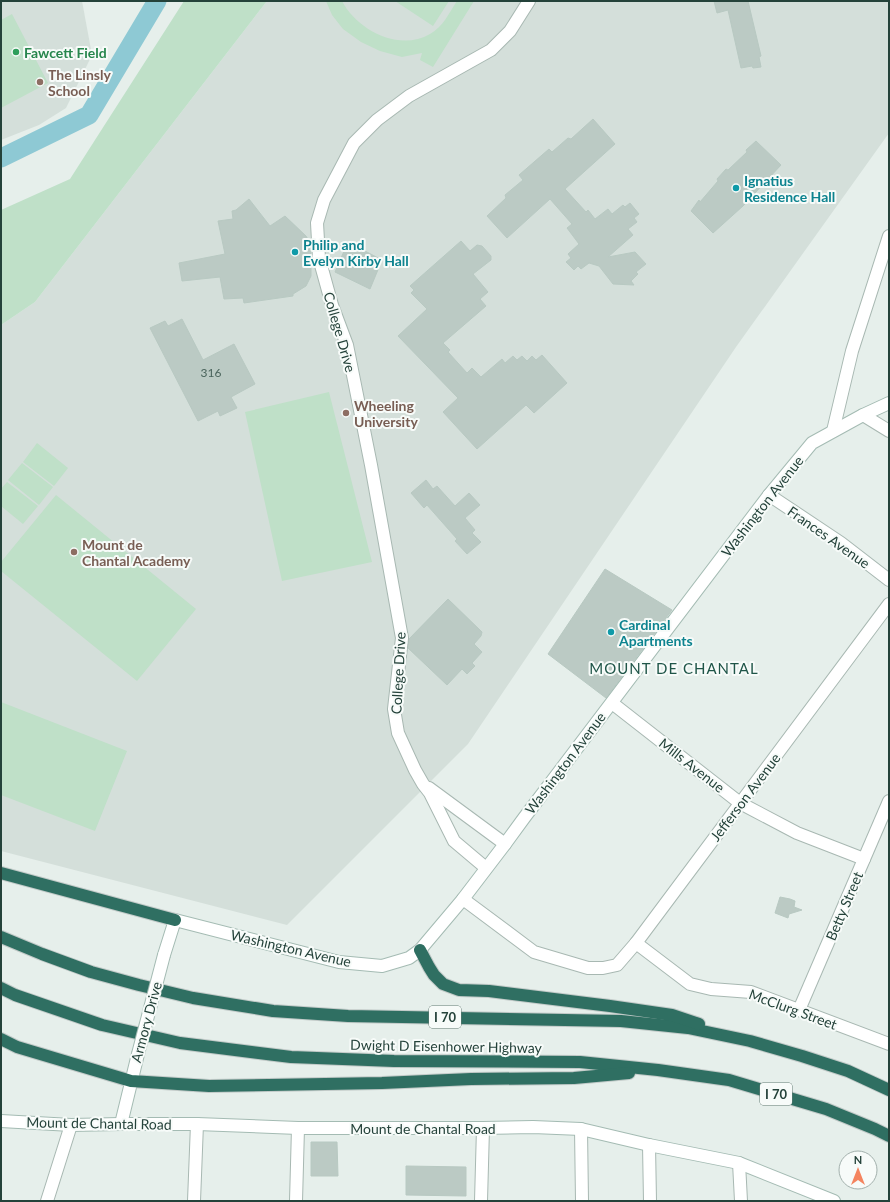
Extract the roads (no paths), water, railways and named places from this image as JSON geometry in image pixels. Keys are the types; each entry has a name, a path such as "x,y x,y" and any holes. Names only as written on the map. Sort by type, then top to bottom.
{"highway":[{"path":"1,873 175,920"},
{"name":"Dwight D Eisenhower Highway","path":"1,937 92,972 193,998 273,1011 348,1016 621,1021 688,1028 750,1041 802,1056 848,1071 889,1090"},
{"path":"420,950 434,975 443,984 459,990 489,991 672,1015 750,1041"},
{"name":"Dwight D Eisenhower Highway","path":"1,988 16,995 102,1025 180,1043 202,1046 291,1057 394,1061 580,1062 658,1070 729,1080 826,1109 889,1136"},
{"path":"1,1039 17,1047 131,1081 209,1086 382,1083 471,1079 574,1078 658,1070"}],"street":[{"name":"College Drive","path":"486,868 454,841 430,793 414,770 398,733 394,709 402,638 372,470 347,345 332,305 319,258 317,223 324,200 354,144 377,120 409,96 491,50 510,31 529,1"},
{"path":"834,431 852,351 889,236"},
{"path":"877,272 889,267"},
{"name":"Washington Avenue","path":"175,920 339,962 382,966 409,958 420,950 463,899 769,495 812,443 863,415 889,403"},
{"path":"863,415 889,431"},
{"name":"Frances Avenue","path":"769,495 841,543 889,580"},
{"name":"Jefferson Avenue","path":"463,899 534,952 588,968 603,968 617,965 636,943 889,604"},
{"name":"Mills Avenue","path":"612,702 740,803 797,833 864,859"},
{"path":"423,784 505,844"},
{"name":"Betty Street","path":"799,1010 864,859 883,821 889,802"},
{"name":"Armory Drive","path":"121,1124 164,955 175,920"},
{"name":"McClurg Street","path":"636,943 690,984 711,990 751,992 889,1044"},
{"name":"Mount de Chantal Road","path":"1,1121 71,1125 197,1124 298,1128 533,1127 581,1129 739,1163 834,1201"},
{"path":"194,1201 197,1124"},
{"path":"47,1201 71,1125"},
{"path":"296,1201 298,1128"},
{"path":"481,1201 483,1128"},
{"path":"581,1129 582,1201"},
{"path":"649,1144 650,1201"},
{"path":"739,1163 741,1201"}],"waterway":[{"path":"1,158 89,115 157,1"}],"place":[{"name":"Fawcett Field","path":"16,52"},
{"name":"The Linsly School","path":"40,82"},
{"name":"Ignatius Residence Hall","path":"736,188"},
{"name":"Philip and Evelyn Kirby Hall","path":"295,252"},
{"name":"Wheeling University","path":"346,413"},
{"name":"Mount de Chantal Academy","path":"74,552"},
{"name":"Cardinal Apartments","path":"611,632"}],"district":[{"name":"MOUNT DE CHANTAL","path":"674,668"}]}
